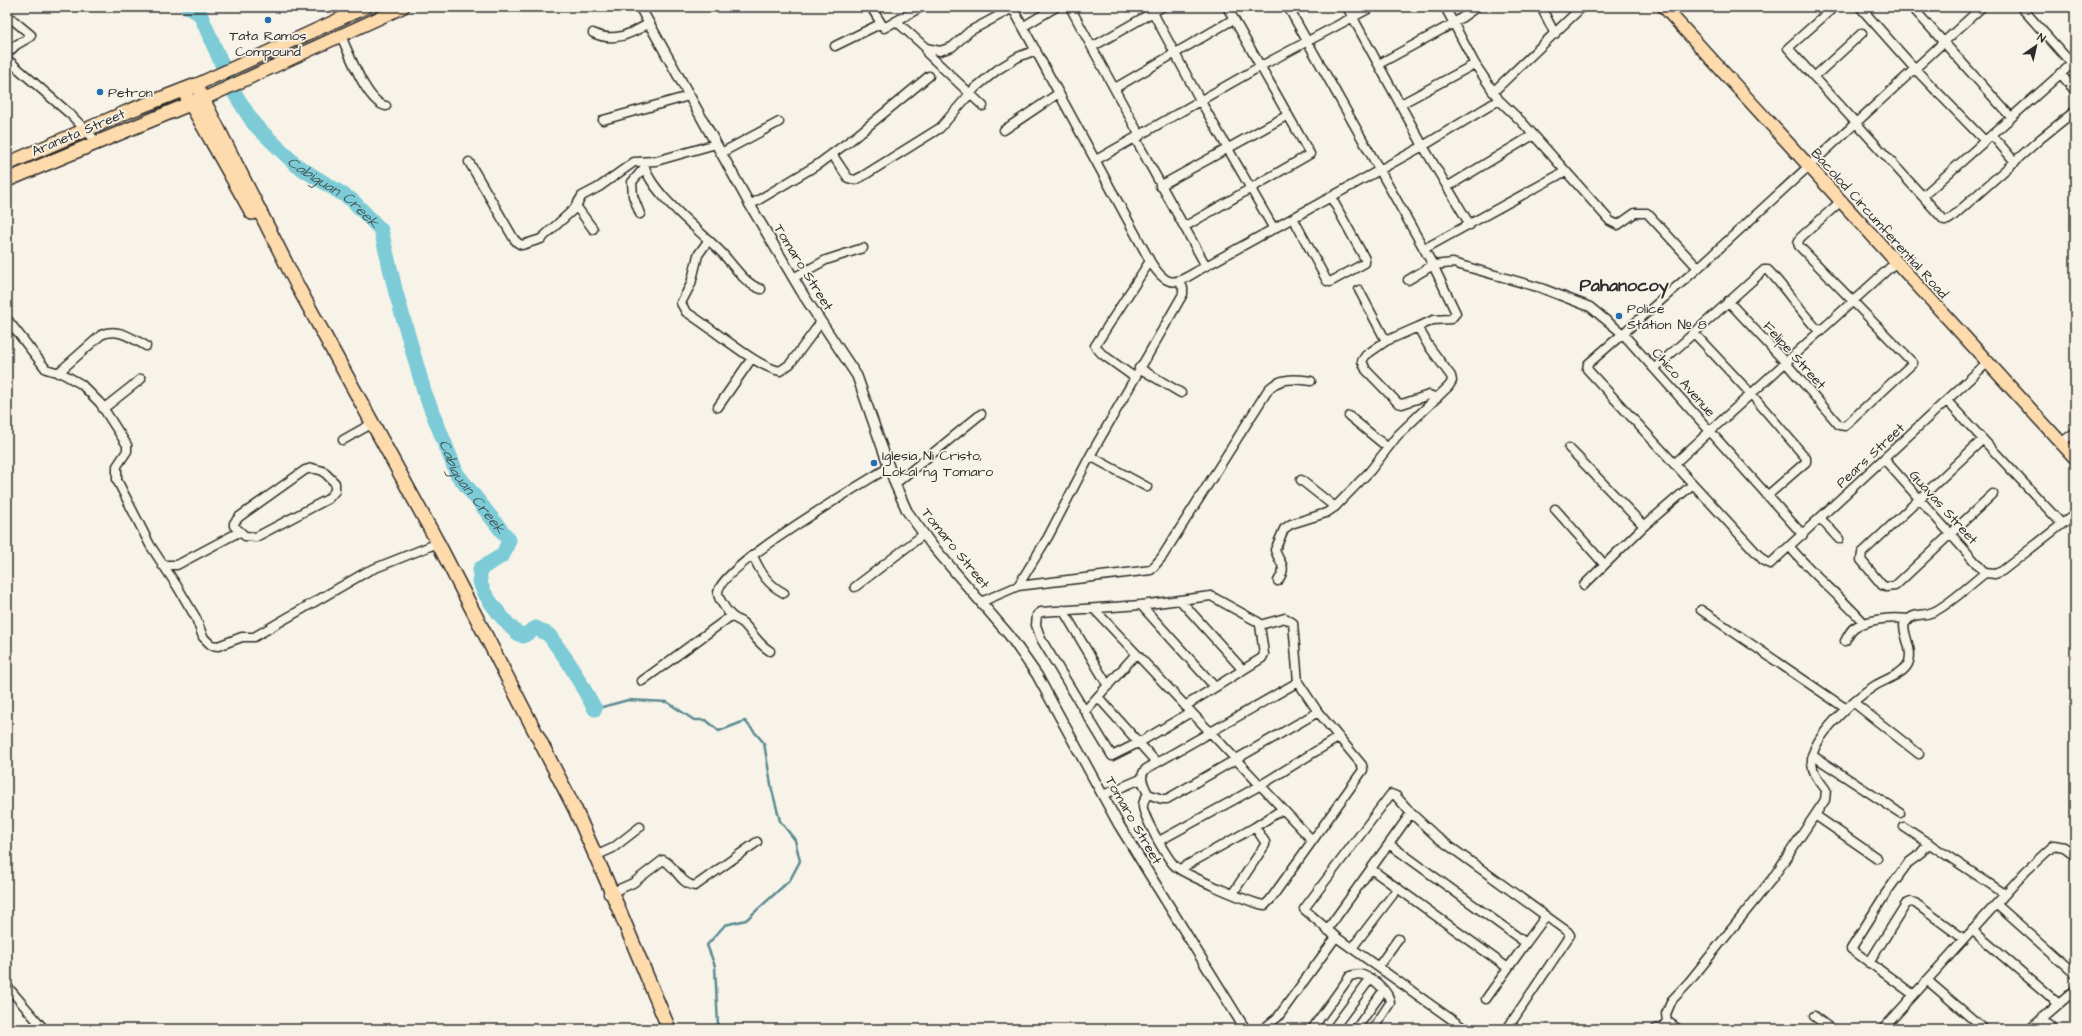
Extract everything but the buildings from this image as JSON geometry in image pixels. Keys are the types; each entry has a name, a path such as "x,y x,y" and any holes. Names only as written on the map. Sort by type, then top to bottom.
{"highway":[{"name":"Araneta Street","path":"7,164 196,85"},
{"path":"196,85 197,101"},
{"path":"183,90 197,101 509,680 593,857 669,1029"},
{"name":"Araneta Street","path":"7,180 197,101"},
{"path":"609,894 662,1029"}],"main road":[{"name":"Araneta Street","path":"196,85 366,7"},
{"name":"Araneta Street","path":"197,101 403,7"},
{"name":"Bacolod Circumferential Road","path":"1664,7 2075,458"}],"street":[{"name":"Tomaro Street","path":"640,7 648,24 750,205 793,278 857,376 895,484 908,511 924,534 1009,635 1037,675 1103,795 1245,1029"},
{"path":"871,7 880,24 884,28 896,21 909,10 921,7"},
{"path":"896,21 926,48 940,51 952,48 970,31 1013,7 1150,261 1158,273 1168,282 1179,281 1274,229 1423,146 1499,100"},
{"path":"1024,26 1056,7"},
{"path":"1070,7 1114,88 1160,186 1206,266"},
{"path":"1092,47 1152,10 1162,7"},
{"path":"1184,227 1310,154 1227,7"},
{"path":"1288,7 1433,265 1455,311 1455,315 1451,319 1433,320 1386,341 1366,355 1362,361 1366,370 1398,403 1402,404 1429,395 1437,398"},
{"path":"1347,7 1423,146 1470,225"},
{"path":"1096,160 1306,41 1372,7"},
{"path":"1445,7 1475,64 1499,100 1614,224 1622,224 1638,212 1647,213 1698,268"},
{"path":"1379,64 1454,23 1477,7"},
{"path":"1541,7 1555,34"},
{"path":"1493,92 1582,7"},
{"path":"1834,7 1788,48 1855,124 1944,220 1948,220 2075,111"},
{"path":"1860,7 1916,69 2015,162"},
{"path":"1912,7 2011,117"},
{"path":"1584,585 1644,526 1693,484 1587,369 1588,364 1698,268 1945,43 1982,7"},
{"path":"1923,196 2073,62 2021,7"},
{"path":"1152,10 1200,100 1274,229"},
{"path":"7,15 31,35 30,37 16,44 7,54"},
{"path":"1114,88 1234,19"},
{"path":"593,33 607,38 619,38 648,24"},
{"path":"835,46 880,24"},
{"path":"1814,78 1862,33"},
{"path":"341,36 368,92 377,103 386,106"},
{"path":"926,48 927,53 983,106"},
{"path":"832,154 844,174 851,180 855,180 940,128 970,94 997,70 1018,57 1036,50"},
{"path":"7,59 86,130 97,142"},
{"path":"1401,104 1475,64"},
{"path":"2060,73 2075,91"},
{"path":"750,205 818,165 929,76"},
{"path":"1004,130 1059,93"},
{"path":"602,120 689,96"},
{"path":"1160,186 1288,115"},
{"path":"721,153 779,122"},
{"path":"1447,187 1533,135"},
{"path":"640,214 634,196 632,182 644,165 716,144"},
{"path":"469,162 518,244 532,243 541,239 556,227 587,193 599,188 634,162 640,161 644,165 654,184 669,201 753,286 761,289"},
{"path":"1424,249 1566,171"},
{"path":"1292,218 1327,281 1330,282 1344,276 1365,263 1365,259 1331,197"},
{"path":"1840,201 1798,242 1853,302"},
{"path":"576,206 594,229"},
{"path":"708,240 698,255 691,284 681,303 682,307 752,358 772,370 780,371 790,364 821,322"},
{"path":"793,278 826,260 863,248"},
{"path":"1134,377 1102,354 1095,346 1150,261"},
{"path":"1674,464 1711,432 1896,262"},
{"name":"Chico Avenue","path":"1408,280 1433,265 1453,263 1541,288 1590,307 1623,334 1655,368 1803,535"},
{"path":"1655,368 1762,271 1768,270 1820,332"},
{"path":"1018,586 1048,537 1090,456 1139,368 1183,294 1179,281"},
{"path":"1359,290 1386,341"},
{"name":"Felipe Street","path":"1728,301 1842,426 1845,426 1913,363 1853,302"},
{"path":"7,319 46,369 58,372 81,384 103,409 127,445 127,451 117,466 118,480 162,565 177,586 193,613 203,637 211,645 218,646 242,637 254,637 368,571 435,545"},
{"path":"1278,581 1283,573 1284,567 1275,550 1284,529 1300,520 1326,513 1335,507 1370,471 1397,436 1437,398 1452,381 1451,376 1428,345 1418,327"},
{"path":"58,372 101,335 108,331 124,334 146,346"},
{"path":"1694,333 1752,394 1806,458 1806,462 1768,496"},
{"path":"718,407 752,358"},
{"name":"Pears Street","path":"1693,484 1767,564 1772,563 1988,362"},
{"path":"1139,368 1181,393"},
{"path":"103,409 141,379"},
{"path":"981,602 1018,586 1151,570 1162,557 1268,390 1279,381 1299,379 1311,381"},
{"path":"1947,401 2062,524"},
{"path":"895,484 981,414"},
{"path":"1350,416 1388,448"},
{"path":"343,440 370,424"},
{"path":"2061,443 2075,432"},
{"path":"1982,440 1860,556 1861,560 1882,585 1886,588 1895,586 1993,494"},
{"path":"1569,448 1644,526"},
{"path":"1090,456 1146,488"},
{"name":"Guavas Street","path":"1884,459 1985,573"},
{"path":"770,651 757,642 745,624 732,616 718,595 719,589 738,565 802,521 890,467"},
{"path":"320,469 329,475 335,483 336,491 328,499 259,536 250,538 239,532 234,526 237,519 305,470 320,469"},
{"path":"1301,480 1335,507"},
{"path":"1555,509 1604,564"},
{"path":"1656,1029 1662,1028 1667,1021 1666,1014 1672,1000 1689,982 1772,879 1815,815 1826,794 1826,790 1813,771 1812,755 1826,732 1845,708 1876,685 1897,674 1907,665 1910,659 1904,625 1908,619 1913,615 1928,614 1938,609 1985,573 1995,574 2002,571 2075,514"},
{"path":"1821,518 1839,539"},
{"path":"162,565 178,565 239,532"},
{"path":"855,587 924,534"},
{"path":"1790,547 1811,572 1842,598 1864,624"},
{"path":"753,556 764,577 771,586 784,593"},
{"path":"1148,794 1142,804 1143,811 1171,861 1180,869 1261,905 1268,903 1363,770 1362,765 1318,712 1298,682 1294,624 1285,618 1260,625 1218,598 1211,596 1141,605 1041,612 1037,615 1036,625 1051,657 1112,756 1140,742 1188,709 1215,687 1259,660 1264,654 1260,625"},
{"path":"1180,600 1243,670"},
{"path":"1141,605 1215,687"},
{"path":"1094,609 1312,840"},
{"path":"1063,610 1108,686"},
{"path":"1701,610 1845,708"},
{"path":"642,681 732,616"},
{"path":"1846,641 1853,629 1857,626 1885,618 1908,619"},
{"path":"1085,711 1136,654"},
{"path":"1298,682 1142,772 1141,780 1148,794 1162,799 1167,798 1318,712"},
{"path":"1098,697 1157,762"},
{"path":"1853,702 1919,754"},
{"path":"1159,840 1261,785 1339,737"},
{"path":"1812,755 1900,813"},
{"path":"1103,795 1141,780"},
{"path":"1465,1029 1326,930 1306,913 1304,909 1306,904 1389,795 1393,794 1396,796 1411,813 1438,838 1568,932 1570,935 1507,1029"},
{"path":"1180,869 1255,827 1283,809"},
{"path":"1326,930 1411,813"},
{"path":"1815,815 1877,858"},
{"path":"593,857 613,848 640,827"},
{"path":"1233,893 1265,845 1265,842 1255,827"},
{"path":"1904,827 2005,894"},
{"path":"609,894 633,883 663,860 668,862 686,882 696,886 757,842"},
{"path":"1914,995 1852,951 1852,946 1908,863 1919,855 1929,843"},
{"path":"1389,844 1526,943"},
{"path":"1883,1029 2026,871 2054,846 2064,847 2075,855"},
{"path":"1371,870 1508,968"},
{"path":"1352,948 1398,888"},
{"path":"1869,963 1906,904 1911,902 1915,903 1964,939"},
{"path":"1996,904 2075,974"},
{"path":"1486,999 1546,916"},
{"path":"1972,930 2059,1004"},
{"path":"1263,1029 1278,1017 1336,937"},
{"path":"1378,967 1398,939"},
{"path":"1312,1029 1350,976 1362,974 1384,991 1388,996 1390,1003 1373,1029"},
{"path":"1334,1029 1370,979"},
{"path":"1927,980 1984,1029"},
{"path":"7,986 44,1029"},
{"path":"2030,1029 2075,990"},
{"path":"1356,1029 1384,991"},
{"path":"1814,1016 1830,1029"},
{"path":"2042,1018 2053,1029"},
{"path":"1667,1021 1678,1029"}],"waterway":[{"name":"Cabiguan Creek","path":"188,7 200,14 235,94 254,124 296,165 352,200 381,230 396,293 424,391 457,474 509,540 503,555 480,569 480,579 483,590 499,614 518,633 523,636 536,628 549,635 569,663 595,709"},
{"name":"Cabiguan Creek","path":"595,709 628,700 667,702 694,720 706,720 719,731 745,721 764,743 772,790 780,821 795,840 800,861 790,880 746,920 725,925 707,945 715,966 718,1026 716,1029"}],"place":[{"name":"Tata Ramos Compound","path":"268,20"},
{"name":"Petron","path":"100,92"},
{"name":"Police Station № 8","path":"1619,316"},
{"name":"Iglesia Ni Cristo, Lokal ng Tomaro","path":"874,463"}],"district":[{"name":"Pahanocoy","path":"1624,285"}]}
